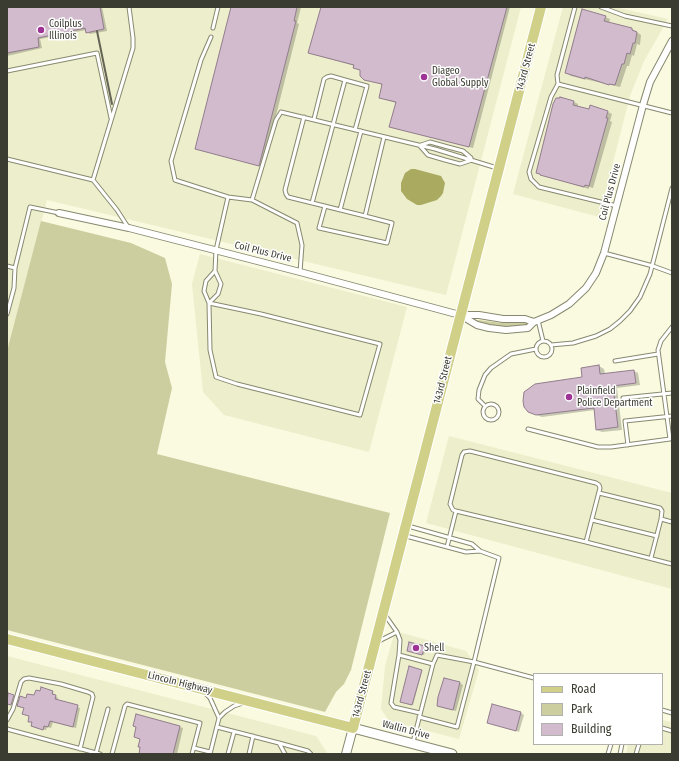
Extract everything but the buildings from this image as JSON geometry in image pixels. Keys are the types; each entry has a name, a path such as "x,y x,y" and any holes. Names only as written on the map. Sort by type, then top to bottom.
{"main road":[{"name":"143rd Street","path":"353,728 541,7"},
{"name":"Lincoln Highway","path":"7,639 353,728"},
{"name":"Wallin Drive","path":"353,728 452,754"}],"street":[{"name":"Coil Plus Drive","path":"460,315 477,325 506,330 528,328 536,321 551,315 569,304 586,288 596,273 604,253 642,105 652,77 672,41"},
{"name":"Coil Plus Drive","path":"59,214 129,228 460,315 479,315 503,319 525,319 536,321"},
{"name":"143rd Street","path":"346,754 353,728"}],"lane":[{"path":"93,180 132,48 133,38 129,7"},
{"path":"213,28 218,7"},
{"path":"575,7 557,75 558,84 551,97 529,172 531,179 539,187 617,206"},
{"path":"601,7 625,16 672,26"},
{"path":"211,37 201,60 171,161 175,180 228,197 252,200 296,222 302,245 300,272"},
{"path":"7,71 97,53 111,119"},
{"path":"314,119 324,79 331,76 367,86 355,130"},
{"path":"312,203 345,80"},
{"path":"558,84 672,113"},
{"path":"252,200 276,120 281,112 420,146 499,168"},
{"path":"304,117 285,192 288,197 325,206 392,223 387,243 319,228 325,206"},
{"path":"340,210 360,131"},
{"path":"365,216 384,137"},
{"path":"420,146 430,142 456,149 463,151 472,160"},
{"path":"420,146 428,155 445,160 460,164 472,160"},
{"path":"7,159 93,180 129,228"},
{"path":"551,345 586,340 610,329 630,311 640,297 653,266 672,188"},
{"path":"209,303 218,294 221,284 215,271 216,250 228,197"},
{"path":"7,314 14,288 15,268 30,208 59,214"},
{"path":"604,253 653,266 671,273 672,269"},
{"path":"7,266 15,268"},
{"path":"209,303 261,314 380,344 360,415 237,384 216,377 210,350 209,303 204,291 206,280 215,271"},
{"path":"536,321 543,341"},
{"path":"528,429 598,447 628,445 671,439 658,354 661,341 672,327"},
{"path":"543,341 547,341 551,345 551,352 545,357 538,354 536,349 537,344 543,341"},
{"path":"485,406 478,400 478,395 485,375 491,368 511,354 536,349"},
{"path":"615,361 658,354"},
{"path":"623,398 672,393"},
{"path":"492,403 497,406 499,411 495,419 490,420 485,417 482,413 485,406 492,403"},
{"path":"628,445 625,421 672,416"},
{"path":"586,542 600,488 596,483 466,450 462,455 450,504 453,510 672,564"},
{"path":"599,492 660,508 662,511 661,519 651,558"},
{"path":"447,547 456,511"},
{"path":"661,519 672,522"},
{"path":"592,520 657,536"},
{"path":"384,613 397,632 400,640 392,703 394,707 457,727 499,558 480,551 472,544 449,538 405,531"},
{"path":"405,531 447,547 466,552 480,551"},
{"path":"376,642 397,632"},
{"path":"399,655 433,664"},
{"path":"412,744 433,664 437,655 474,662 533,678"},
{"path":"7,720 13,709 21,682 24,678 61,684 88,692 92,694 93,697 80,749"},
{"path":"200,688 210,698 219,718"},
{"path":"194,748 210,753 219,718 234,706 249,701"},
{"path":"112,754 125,706 127,704 200,723 192,754"},
{"path":"7,729 98,754 108,709"},
{"path":"217,727 308,751 311,754"},
{"path":"228,754 234,732"},
{"path":"249,754 253,736"},
{"path":"279,743 285,754"}],"shaded area":[{"path":"7,7 521,7 446,295 47,200 7,351"},
{"path":"563,7 615,7 668,19 644,61 630,96 599,217 513,194"},
{"path":"411,169 441,176 445,183 443,193 437,200 417,205 407,199 401,191 401,183 405,173"},
{"path":"200,254 407,307 369,452 224,415 203,392 192,284"},
{"path":"449,436 672,493 672,589 426,523"},
{"path":"395,631 466,651 479,670 459,739 389,721 381,709 385,666"},
{"path":"7,656 316,736 328,754 7,754"},
{"path":"663,720 672,722 672,754 626,754 628,745 663,745"}],"green space":[{"path":"41,221 131,243 165,258 172,284 165,362 172,388 157,454 390,513 351,670 344,684 336,692 325,712 7,630 7,351"},
{"path":"477,321 501,323 528,323 527,325 509,327 490,325"}],"railway":[{"path":"97,31 112,104"}],"place":[{"name":"Coilplus Illinois","path":"41,30"},
{"name":"Diageo Global Supply","path":"424,77"},
{"name":"Plainfield Police Department","path":"569,397"},
{"name":"Shell","path":"416,648"}]}
